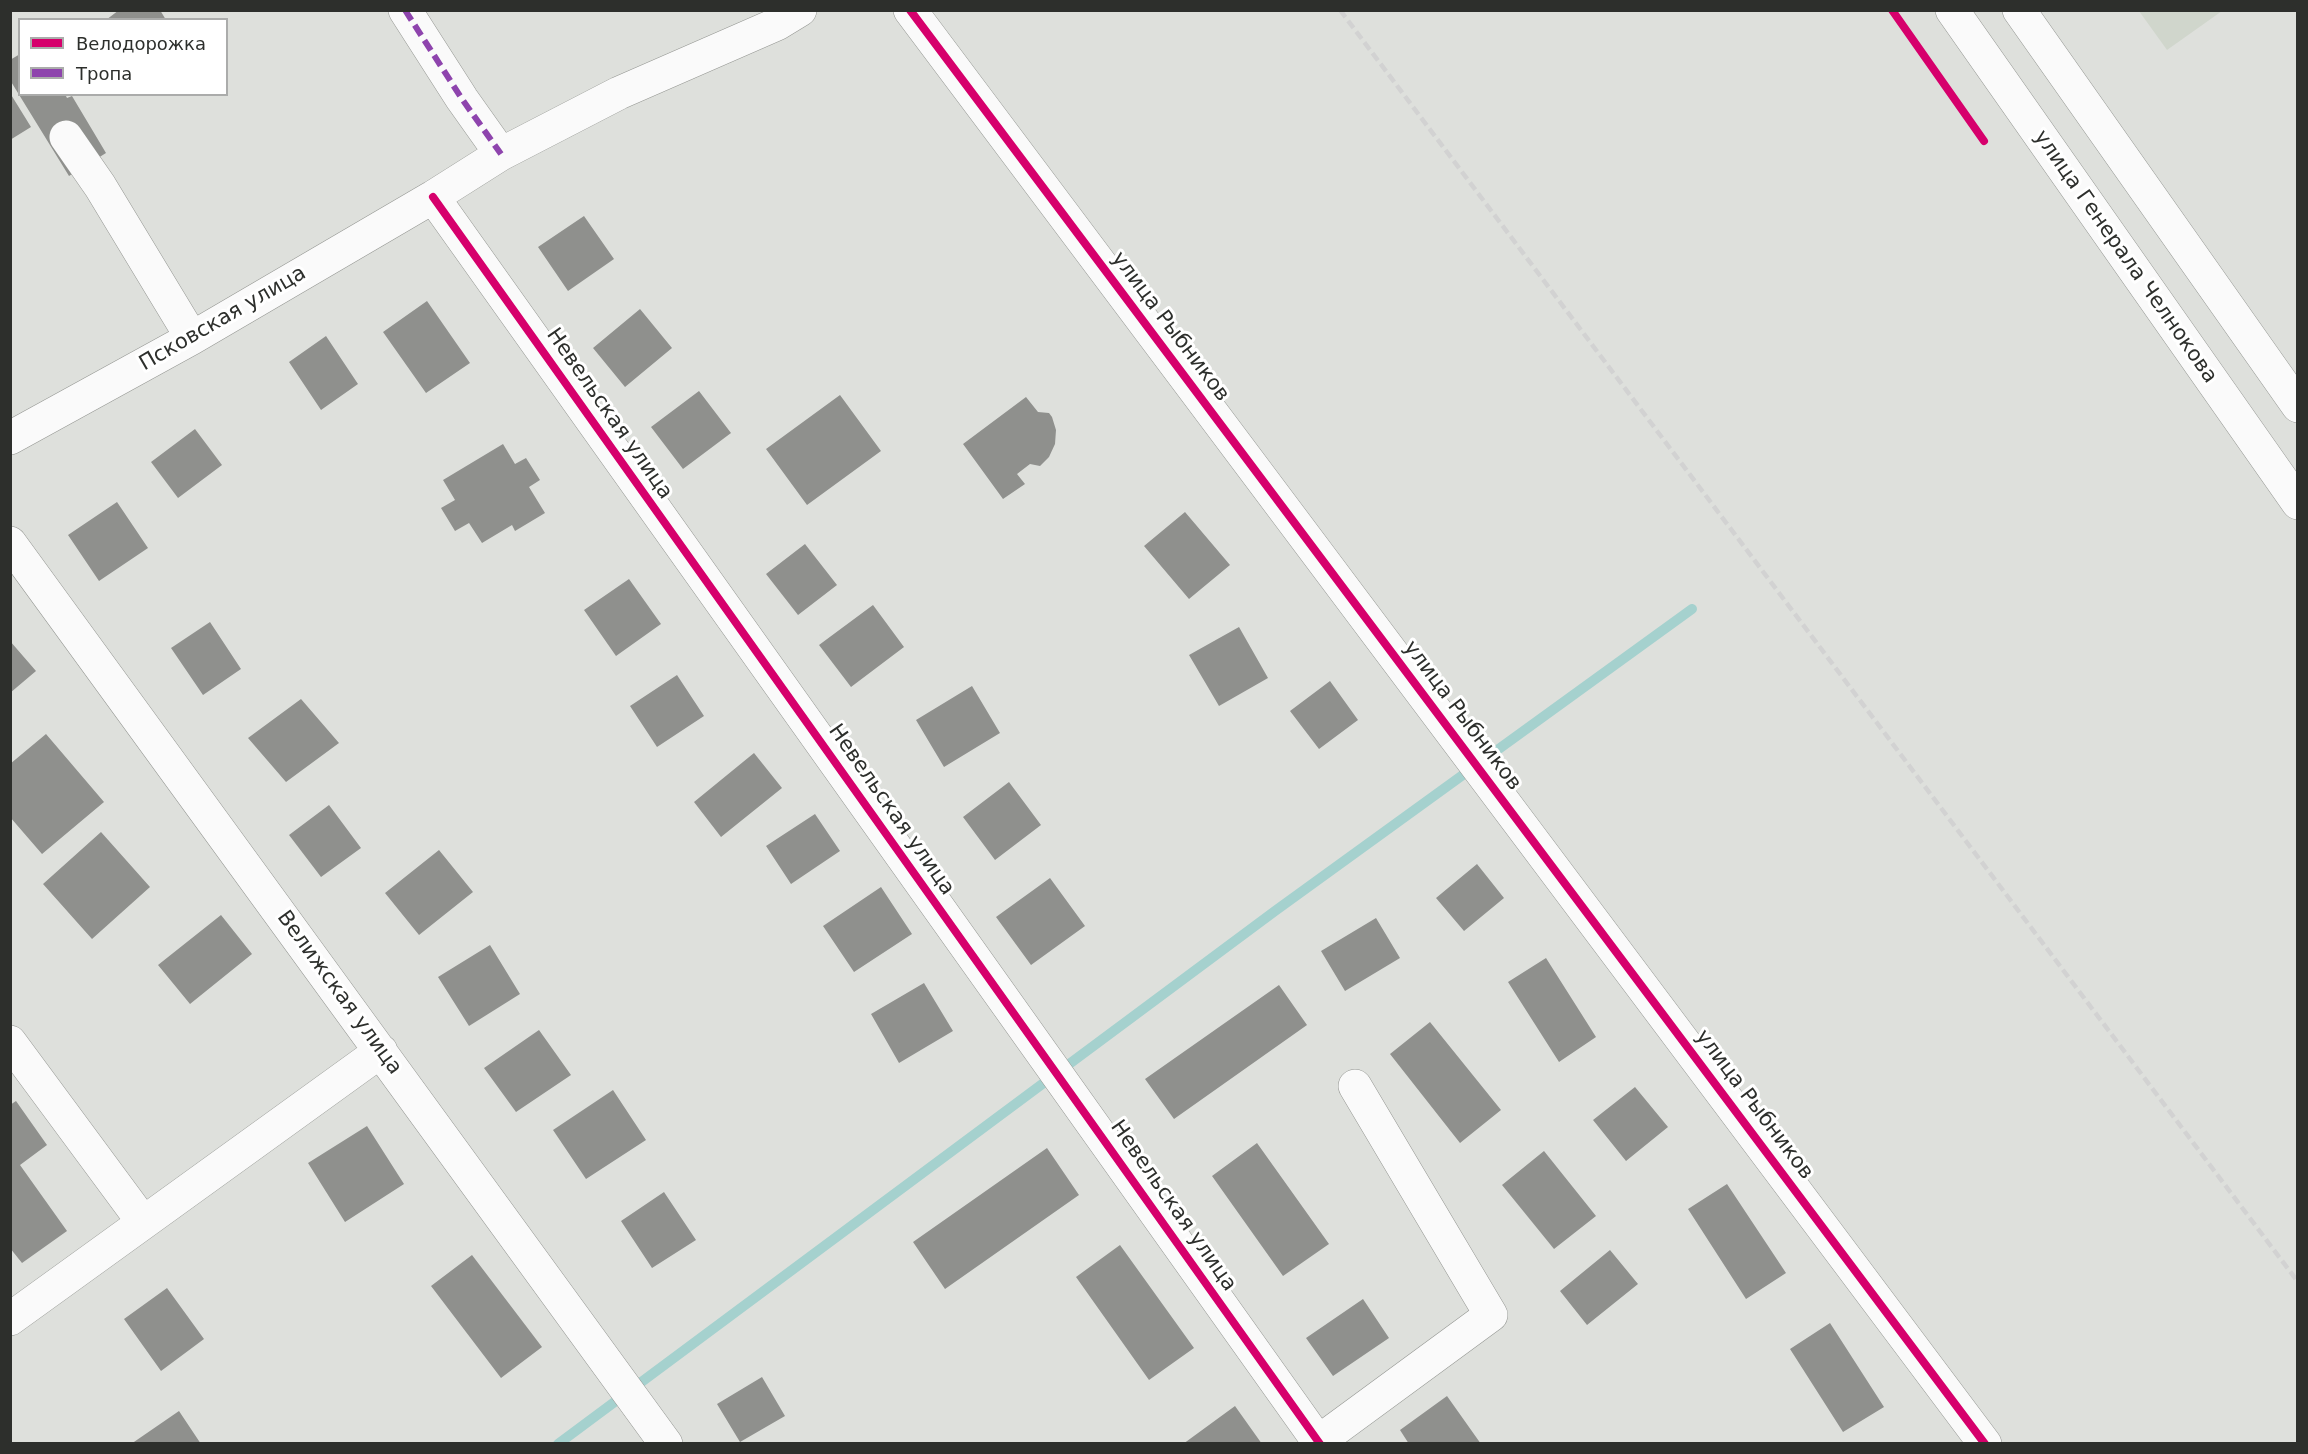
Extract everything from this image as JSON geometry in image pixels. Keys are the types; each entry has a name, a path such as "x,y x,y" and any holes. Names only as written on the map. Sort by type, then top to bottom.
{"street":[{"path":"405,10 462,99 501,154"},
{"name":"Псковская улица","path":"10,438 192,338 433,197 501,154 619,93 777,24 800,10"},
{"name":"улица Рыбников","path":"910,10 1985,1443"},
{"name":"улица Генерала Челнокова","path":"1952,10 2298,503"},
{"path":"2019,10 2298,406"},
{"path":"66,137 100,186 192,338"},
{"name":"Невельская улица","path":"433,197 1319,1443"},
{"name":"Велижская улица","path":"10,543 666,1443"},
{"path":"10,1042 143,1222"},
{"path":"10,1318 381,1051"},
{"path":"1319,1443 1491,1315 1355,1086"}],"path":[{"path":"1893,10 1984,141"}],"shaded area":[{"path":"2139,11 2222,11 2167,50"}],"building":[{"path":"119,10 160,10 165,18 109,18"},
{"path":"18,55 18,93 10,80 10,60"},
{"path":"10,93 31,127 10,140"},
{"path":"20,96 66,96 67,98 72,96 106,153 69,176"},
{"path":"584,216 614,259 568,291 538,247"},
{"path":"427,301 470,363 426,393 383,332"},
{"path":"640,309 672,348 625,387 593,348"},
{"path":"326,336 358,384 321,410 289,362"},
{"path":"699,391 731,433 683,469 651,427"},
{"path":"840,395 881,451 807,505 766,449"},
{"path":"1026,397 1038,412 1049,413 1052,417 1056,430 1055,444 1049,457 1040,466 1030,464 1017,474 1025,484 1003,499 963,444"},
{"path":"195,429 222,465 178,498 151,462"},
{"path":"503,444 515,464 526,458 540,480 529,487 545,513 515,531 512,525 482,543 469,523 455,531 441,508 455,500 443,480"},
{"path":"117,502 148,548 99,581 68,535"},
{"path":"1185,512 1230,565 1189,599 1144,546"},
{"path":"805,544 837,585 798,615 766,574"},
{"path":"629,579 661,624 616,656 584,610"},
{"path":"873,605 904,647 851,687 819,645"},
{"path":"210,622 241,669 203,695 171,648"},
{"path":"1239,627 1268,678 1219,706 1189,655"},
{"path":"10,641 36,671 10,693"},
{"path":"677,675 704,716 657,747 630,706"},
{"path":"1330,681 1358,720 1319,749 1290,711"},
{"path":"972,686 1000,733 944,767 916,720"},
{"path":"301,699 339,743 286,782 248,738"},
{"path":"46,734 104,802 42,854 10,817 10,764"},
{"path":"754,753 782,788 721,837 694,802"},
{"path":"1009,782 1041,825 995,860 963,817"},
{"path":"329,805 361,848 321,877 289,835"},
{"path":"815,814 840,851 791,884 766,846"},
{"path":"101,832 150,887 92,939 43,884"},
{"path":"439,850 473,892 419,935 385,893"},
{"path":"1477,864 1504,898 1464,931 1436,898"},
{"path":"1050,878 1085,926 1031,965 996,917"},
{"path":"881,887 912,934 854,972 823,926"},
{"path":"221,915 252,954 190,1004 158,965"},
{"path":"1376,918 1400,958 1345,991 1321,951"},
{"path":"490,945 520,994 469,1026 438,977"},
{"path":"1546,958 1596,1037 1559,1062 1508,982"},
{"path":"924,983 953,1031 899,1063 871,1014"},
{"path":"1279,985 1307,1025 1174,1119 1145,1079"},
{"path":"1430,1022 1501,1110 1460,1143 1390,1054"},
{"path":"539,1030 571,1075 516,1112 484,1068"},
{"path":"1635,1087 1668,1127 1626,1161 1593,1120"},
{"path":"613,1090 646,1140 586,1179 553,1130"},
{"path":"16,1101 47,1145 20,1165 67,1231 22,1263 10,1248 10,1105"},
{"path":"367,1126 404,1184 345,1222 308,1163"},
{"path":"1257,1143 1329,1244 1283,1276 1212,1176"},
{"path":"1047,1148 1079,1195 945,1289 913,1242"},
{"path":"1544,1151 1596,1216 1554,1249 1502,1185"},
{"path":"1727,1184 1786,1273 1746,1299 1688,1209"},
{"path":"664,1192 696,1240 652,1268 621,1221"},
{"path":"1120,1245 1194,1348 1149,1380 1076,1277"},
{"path":"1610,1250 1638,1284 1587,1325 1560,1291"},
{"path":"472,1255 542,1347 501,1378 431,1286"},
{"path":"167,1288 204,1339 161,1371 124,1319"},
{"path":"1363,1299 1389,1338 1333,1376 1306,1338"},
{"path":"1830,1323 1884,1407 1843,1432 1790,1349"},
{"path":"762,1377 785,1416 740,1442 717,1404"},
{"path":"1447,1396 1481,1444 1409,1444 1400,1430"},
{"path":"1235,1406 1262,1444 1183,1444"},
{"path":"179,1411 201,1444 131,1444"}],"waterway":[{"path":"558,1444 1275,911 1692,609"}],"railway":[{"path":"1340,10 2298,1282"}],"marked path":[{"path":"405,10 462,99 501,154"}],"cycle path":[{"path":"910,10 1985,1444"},
{"path":"1892,10 1984,141"},
{"path":"433,197 1320,1444"}]}
